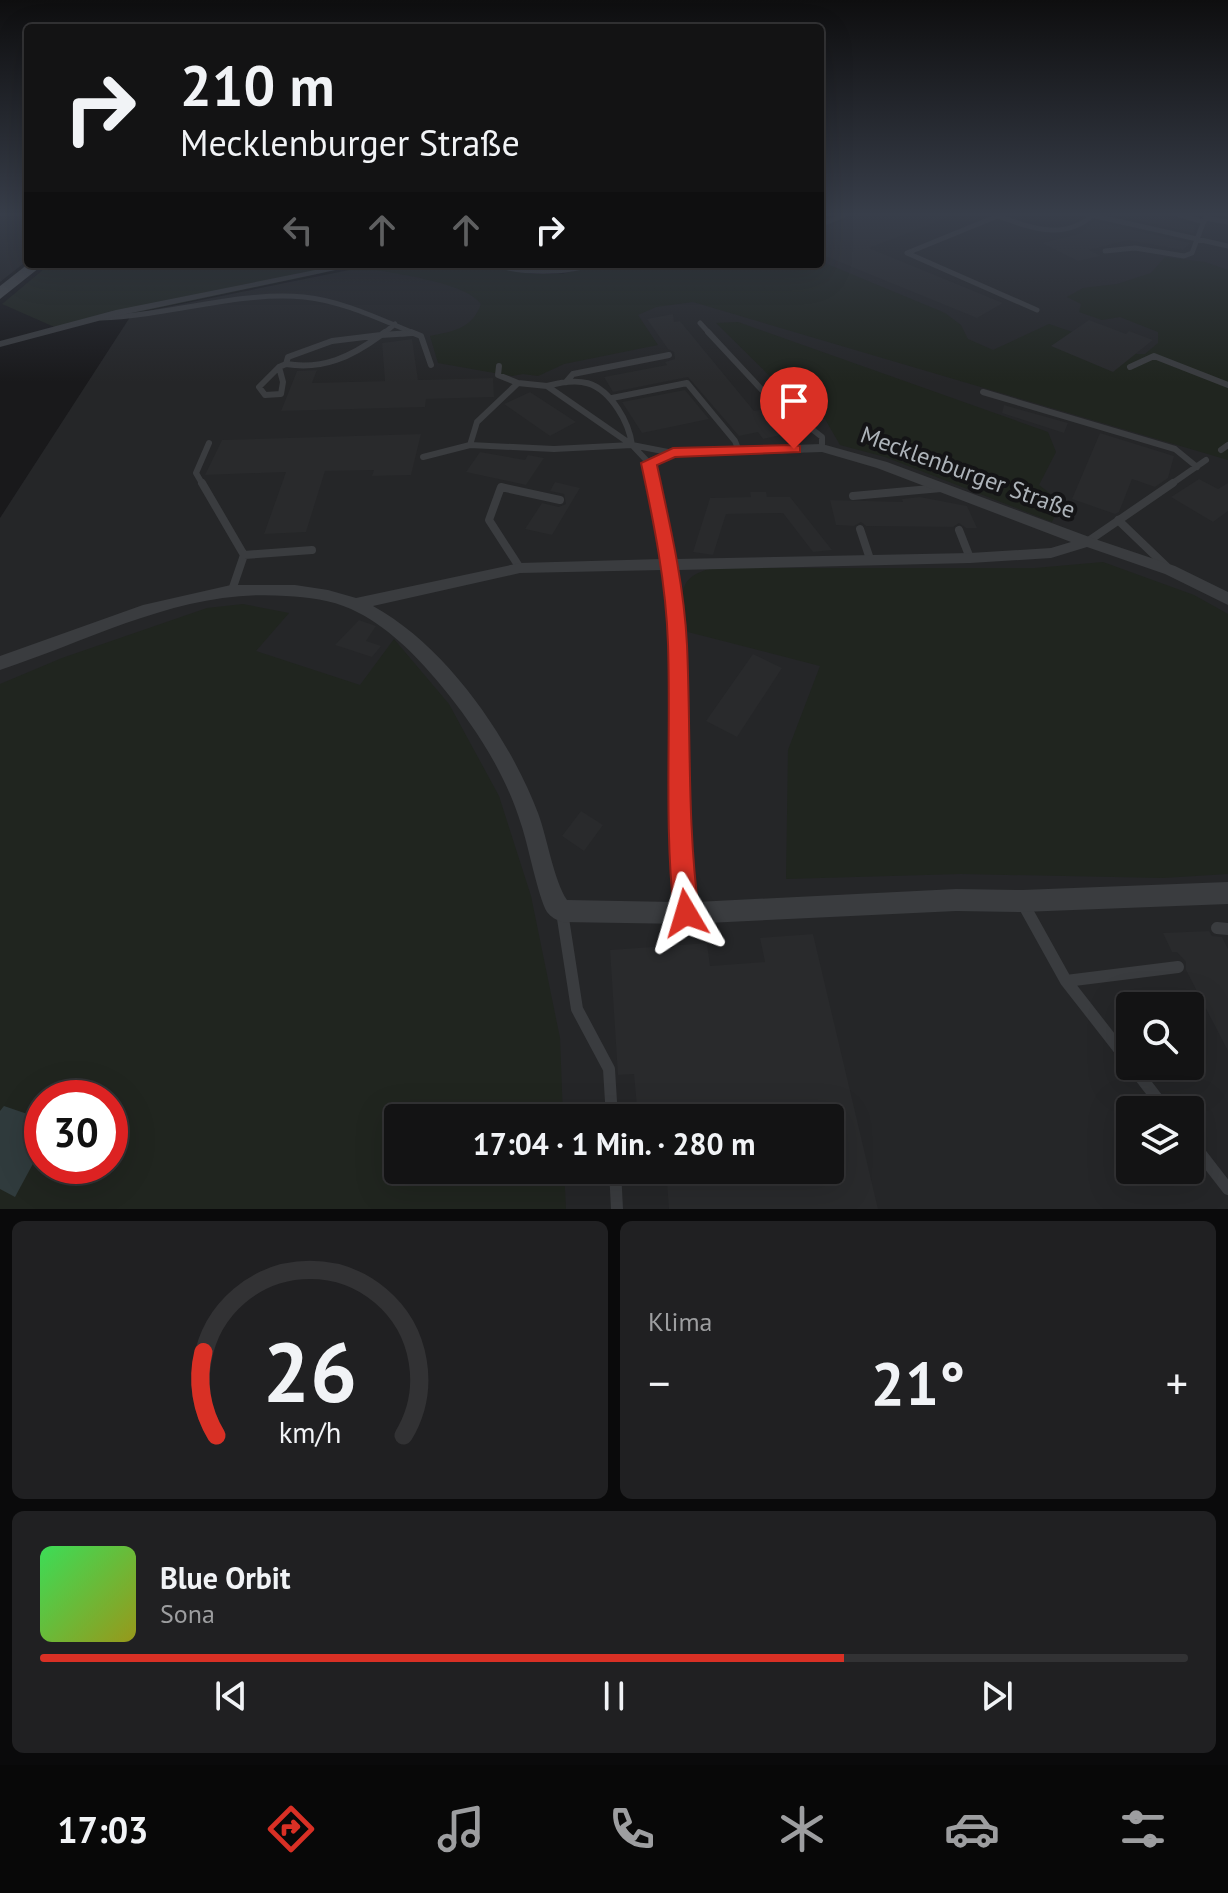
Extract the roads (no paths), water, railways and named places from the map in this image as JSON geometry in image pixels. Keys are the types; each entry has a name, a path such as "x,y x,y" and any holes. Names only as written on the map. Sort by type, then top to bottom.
{"street":[{"path":"0,294 30,269"},
{"path":"0,344 96,318 311,269"},
{"path":"522,269 535,272 572,269"},
{"name":"Mecklenburger Straße","path":"649,463 673,453 822,448 882,465 1170,570 1228,599"},
{"path":"649,463 671,564 678,643 679,856 686,913"},
{"name":"Mecklenburger Straße","path":"356,604 520,568 970,558 1051,553 1087,542"},
{"name":"Mecklenburger Straße","path":"0,663 158,607 232,590 313,592 356,604 420,650 479,719 526,809 555,904 562,911"},
{"path":"562,911 686,913 956,900 1022,901 1228,893"}],"lane":[{"path":"944,269 1037,310"},
{"path":"96,318 303,297 348,306 421,336 431,365"},
{"path":"700,323 762,390 822,437 822,448"},
{"path":"283,365 299,367 343,360 395,324"},
{"path":"283,365 281,394 265,395 259,387 266,376 301,349 323,343 412,333"},
{"path":"565,383 573,374 669,355"},
{"path":"1130,367 1154,356 1228,385"},
{"path":"499,366 498,375 533,387 594,382 606,388 630,428 632,445"},
{"path":"470,445 477,422 518,383"},
{"path":"612,398 687,383 735,441 739,451"},
{"path":"547,386 632,445 649,463"},
{"path":"983,392 1175,449 1197,467"},
{"path":"209,443 196,473 244,555 232,590"},
{"path":"423,457 470,445 554,449 632,445 673,453"},
{"path":"1087,542 1206,460"},
{"path":"520,568 489,520 501,487 560,500"},
{"path":"853,496 942,488"},
{"path":"1118,520 1170,570"},
{"path":"860,529 870,559"},
{"path":"959,530 970,558"},
{"path":"244,555 312,550"},
{"path":"1022,901 1066,981 1116,1045"},
{"path":"562,911 577,1009 609,1069 611,1104"},
{"path":"1066,981 1178,967"},
{"path":"1143,1080 1155,1096"},
{"path":"1204,1158 1228,1189"},
{"path":"616,1184 617,1209"}]}
